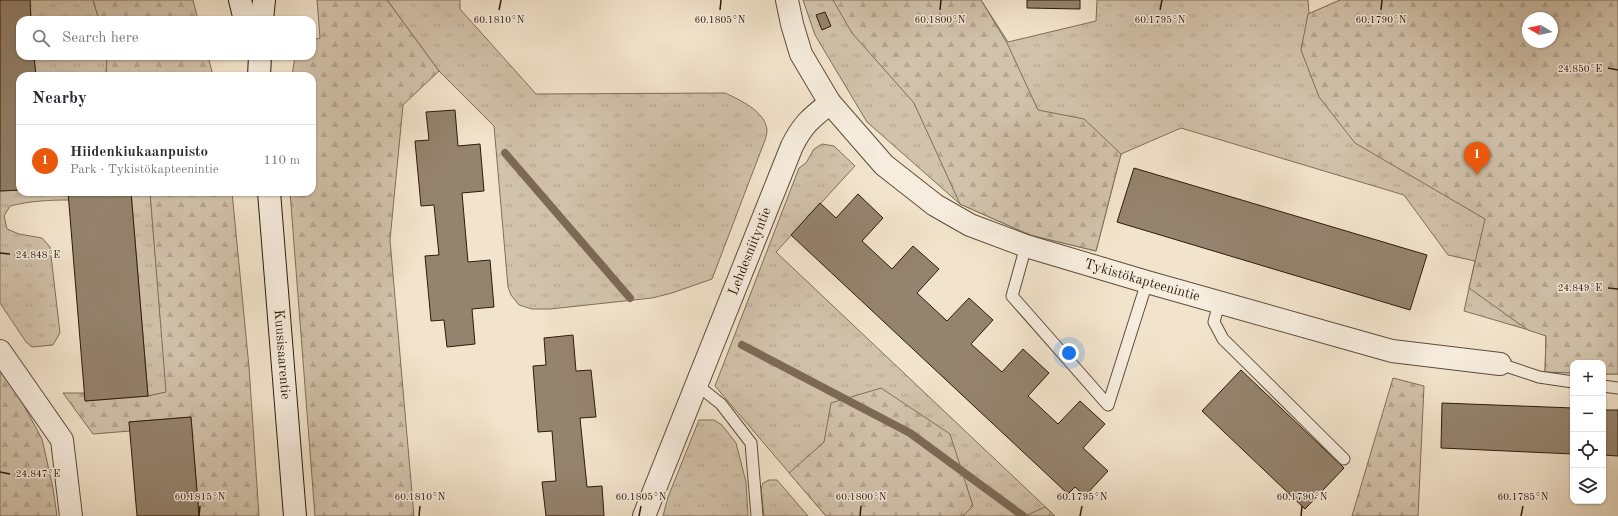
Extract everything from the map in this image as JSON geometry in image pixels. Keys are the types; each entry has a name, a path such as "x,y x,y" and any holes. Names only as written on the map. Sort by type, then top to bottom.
{"street":[{"path":"240,0 244,16"},
{"path":"262,16 264,0"},
{"path":"787,0 801,54 830,103"},
{"name":"Tykistökapteenintie","path":"830,103 884,165 935,205 970,225 1026,246 1219,303 1392,351 1500,364"},
{"name":"Lehdesniityntie","path":"644,516 792,146 802,127 810,118 830,103"},
{"name":"Kuusisaarentie","path":"268,196 295,516"},
{"path":"0,351 62,440 71,516"}],"lane":[{"path":"1026,246 1012,296 1108,405 1147,282"},
{"path":"1219,303 1214,322 1223,339 1344,459"},
{"path":"1500,364 1539,377 1570,382"},
{"path":"697,385 721,404 750,443 757,516"},
{"path":"1606,386 1618,388"}],"green space":[{"path":"30,0 93,0 98,16 31,16"},
{"path":"93,0 193,0 197,16 98,16"},
{"path":"317,0 387,0 439,71 403,105 390,240 414,516 315,516 290,196 316,196 316,72 293,72 294,60 316,60 316,39 320,38"},
{"path":"387,0 460,0 460,9 536,94 725,93 751,107 757,112 765,123 767,130 766,138 712,279 672,293 652,298 550,309 532,309 519,305 511,295 508,287 494,126 439,71"},
{"path":"803,0 981,0 1008,42 1096,21 1097,0 1308,0 1309,14 1340,0 1618,0 1618,374 1606,374 1606,360 1570,360 1570,373 1545,372 1546,335 1464,311 1475,261 1448,255 1404,195 1181,128 1121,154 1096,251 1030,235 960,204 867,122 815,35"},
{"path":"833,0 981,0 1007,43 1038,110 1084,119 1121,154 1096,251 1030,235 960,204 914,103 852,33"},
{"path":"1340,0 1618,0 1618,374 1606,374 1606,360 1570,360 1570,373 1545,372 1546,336 1528,330 1469,288 1485,219 1355,143 1319,97 1301,50 1308,14"},
{"path":"34,60 107,60 106,72 36,72"},
{"path":"107,60 209,60 212,72 106,72"},
{"path":"822,144 834,146 855,166 776,252 1055,516 826,516 715,386 799,168 806,163 814,149"},
{"path":"16,190 16,196 68,196 69,200 39,201 10,206 4,216 7,229 19,234 42,238 50,247 60,333 53,345 32,347 26,342 0,303 0,191"},
{"path":"131,196 150,196 167,392 148,396"},
{"path":"150,196 232,196 249,367 259,516 199,516 191,417 129,422 130,431 93,434 63,393 84,393 86,401 148,396 166,392"},
{"path":"0,367 16,391 42,439 53,488 57,516 0,516"},
{"path":"1393,378 1424,386 1418,516 1352,516"},
{"path":"881,388 950,434 973,506 963,516 826,516 789,473 824,442 831,403"},
{"path":"699,420 714,420 722,425 736,443 746,482 748,516 663,516 668,497"},
{"path":"769,480 777,480 808,516 764,516 761,489 763,483"},
{"path":"1045,507 1055,516 1025,516"}],"building":[{"path":"0,0 30,0 31,16 16,16 16,60 34,60 36,72 16,72 16,190 0,191"},
{"path":"1027,0 1080,0 1080,9 1027,8"},
{"path":"825,12 831,26 822,30 816,15"},
{"path":"455,110 458,146 480,144 484,191 462,193 468,262 490,260 494,307 472,309 475,344 447,347 444,320 431,321 425,256 439,255 434,205 421,206 415,141 429,140 426,112"},
{"path":"1134,168 1427,255 1410,310 1117,222"},
{"path":"858,194 883,218 862,241 892,269 913,246 939,269 917,293 947,321 969,298 993,320 971,344 1002,372 1023,349 1049,373 1028,396 1058,424 1080,401 1105,424 1083,448 1108,471 1085,496 1075,487 1068,494 791,235 820,203 836,218"},
{"path":"68,196 131,196 148,396 85,401"},
{"path":"573,335 576,371 591,370 596,417 580,418 587,487 602,486 604,516 546,516 542,482 556,481 552,431 538,432 533,366 546,365 544,338"},
{"path":"1241,370 1344,468 1305,509 1202,411"},
{"path":"1442,403 1570,408 1570,454 1441,448"},
{"path":"1606,410 1618,410 1618,456 1606,455"},
{"path":"191,417 199,516 137,516 129,422"}],"waterway":[{"path":"505,153 630,298"},
{"path":"742,345 910,433 1023,516"}],"place":[{"name":"Hiidenkiukaanpuisto","path":"1477,175"}]}
